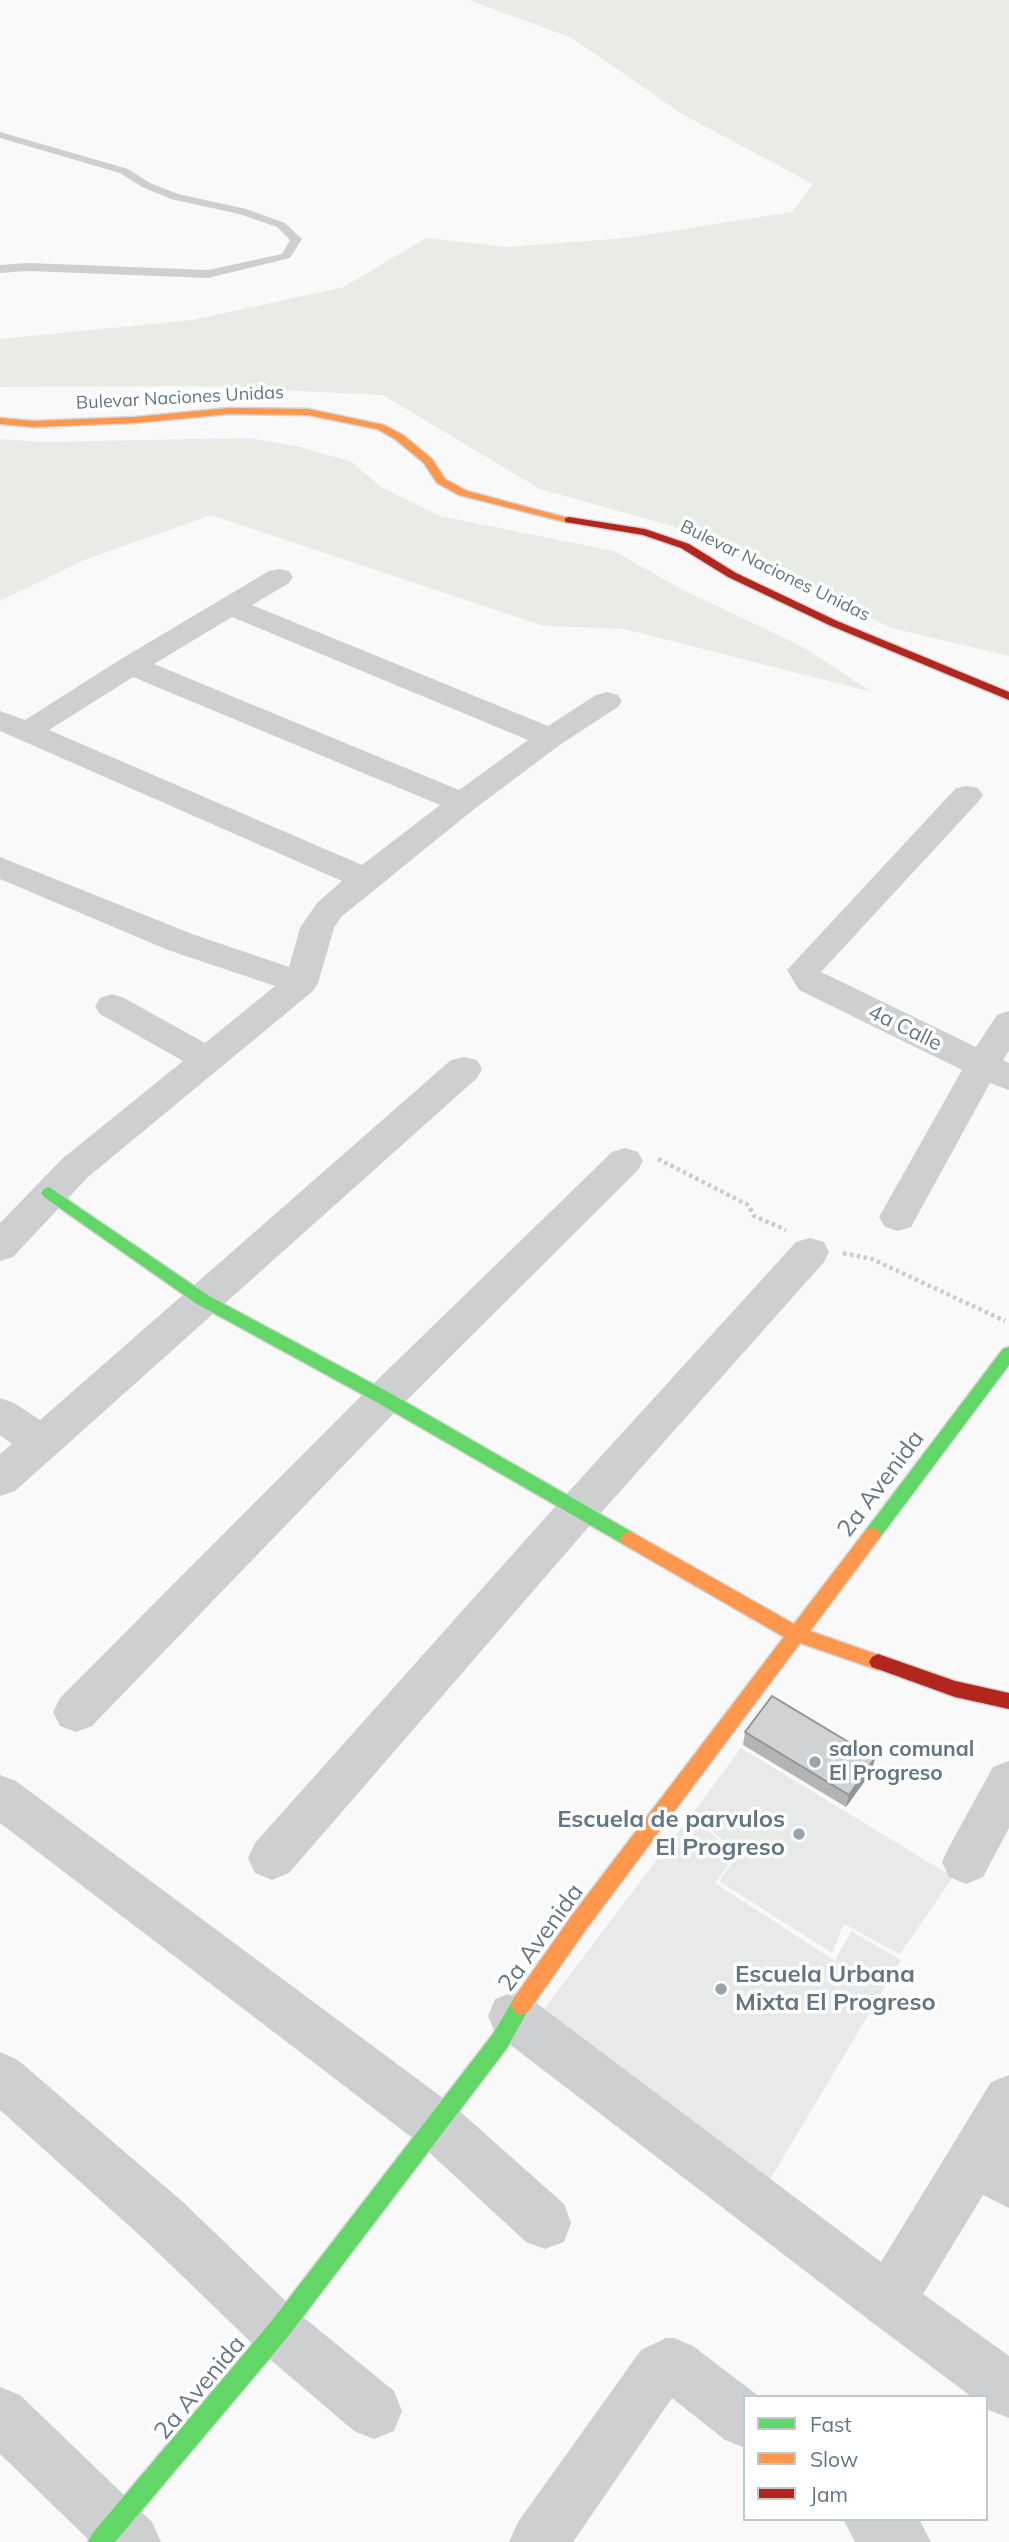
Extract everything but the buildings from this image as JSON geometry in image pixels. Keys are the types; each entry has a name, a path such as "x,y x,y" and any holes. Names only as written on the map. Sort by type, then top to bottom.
{"street":[{"name":"Bulevar Naciones Unidas","path":"0,421 34,424 135,420 229,411 308,412 380,427 399,437 428,461 441,481 463,493 551,517 645,532 685,546 732,575 833,623 1009,696"},
{"path":"13,726 131,664 279,577"},
{"path":"232,607 550,738"},
{"path":"131,664 462,803"},
{"path":"0,1247 75,1168 301,983 317,928 329,910 365,878 462,803 550,738 607,701"},
{"path":"13,726 365,878"},
{"name":"4a Calle","path":"967,795 804,970 804,974 811,982 996,1071"},
{"path":"0,867 180,942 301,983"},
{"path":"112,1006 207,1059"},
{"path":"898,1217 996,1071 1009,1023"},
{"path":"0,1479 464,1069"},
{"path":"76,1712 384,1398 625,1161"},
{"path":"49,1193 203,1300 384,1398 795,1634 955,1689 1009,1701"},
{"path":"272,1858 577,1511 810,1252"},
{"name":"2a Avenida","path":"115,2537 437,2125 500,2041 513,2016 580,1921 1009,1353"},
{"path":"0,1414 40,1441"},
{"path":"966,1862 1009,1782"},
{"path":"0,1796 437,2125 545,2223"},
{"path":"513,2016 1009,2390"},
{"path":"0,2077 165,2222 278,2331 374,2411"},
{"path":"888,2301 993,2170 1009,2100"},
{"path":"538,2542 660,2369 666,2365 674,2365 743,2418"},
{"path":"0,2415 115,2537"},
{"path":"875,2521 902,2542"}],"lane":[{"path":"0,135 124,171 146,185 175,197 242,211 281,225 296,239 286,256 208,274 28,267 0,270"}],"shaded area":[{"path":"469,0 1009,0 1009,656 892,628 672,526 540,489 383,395 196,386 0,387 0,339 193,320 344,287 426,238 507,247 627,238 792,212 813,184 682,114 572,38"},
{"path":"248,438 296,446 352,462 381,487 440,516 614,551 681,589 801,646 872,692 624,629 544,626 211,515 84,560 0,601 0,439 42,442"},
{"name":"Escuela de parvulos El Progreso","path":"741,1748 953,1877 900,1954 844,1924 832,1953 719,1881 739,1854 692,1814"},
{"name":"Escuela Urbana Mixta El Progreso","path":"690,1816 736,1854 715,1883 835,1961 851,1931 901,1960 768,2183 537,2018"}],"traffic: fast":[{"path":"49,1193 203,1300 384,1398 629,1539"},
{"path":"872,1535 1009,1353"},
{"path":"100,2542 278,2331 500,2041 521,2005"}],"traffic: slow":[{"path":"0,421 34,424 135,420 229,411 308,412 380,427 399,437 428,461 441,481 463,493 569,520"},
{"path":"521,2005 580,1921 872,1535"},
{"path":"629,1539 795,1634 878,1662"}],"traffic: jam":[{"path":"569,520 645,532 685,546 732,575 833,623 1009,696"},
{"path":"878,1662 955,1689 1009,1701"}],"place":[{"name":"salon comunal El Progreso","path":"815,1762"},
{"name":"Escuela de parvulos El Progreso","path":"799,1834"},
{"name":"Escuela Urbana Mixta El Progreso","path":"721,1989"}]}
